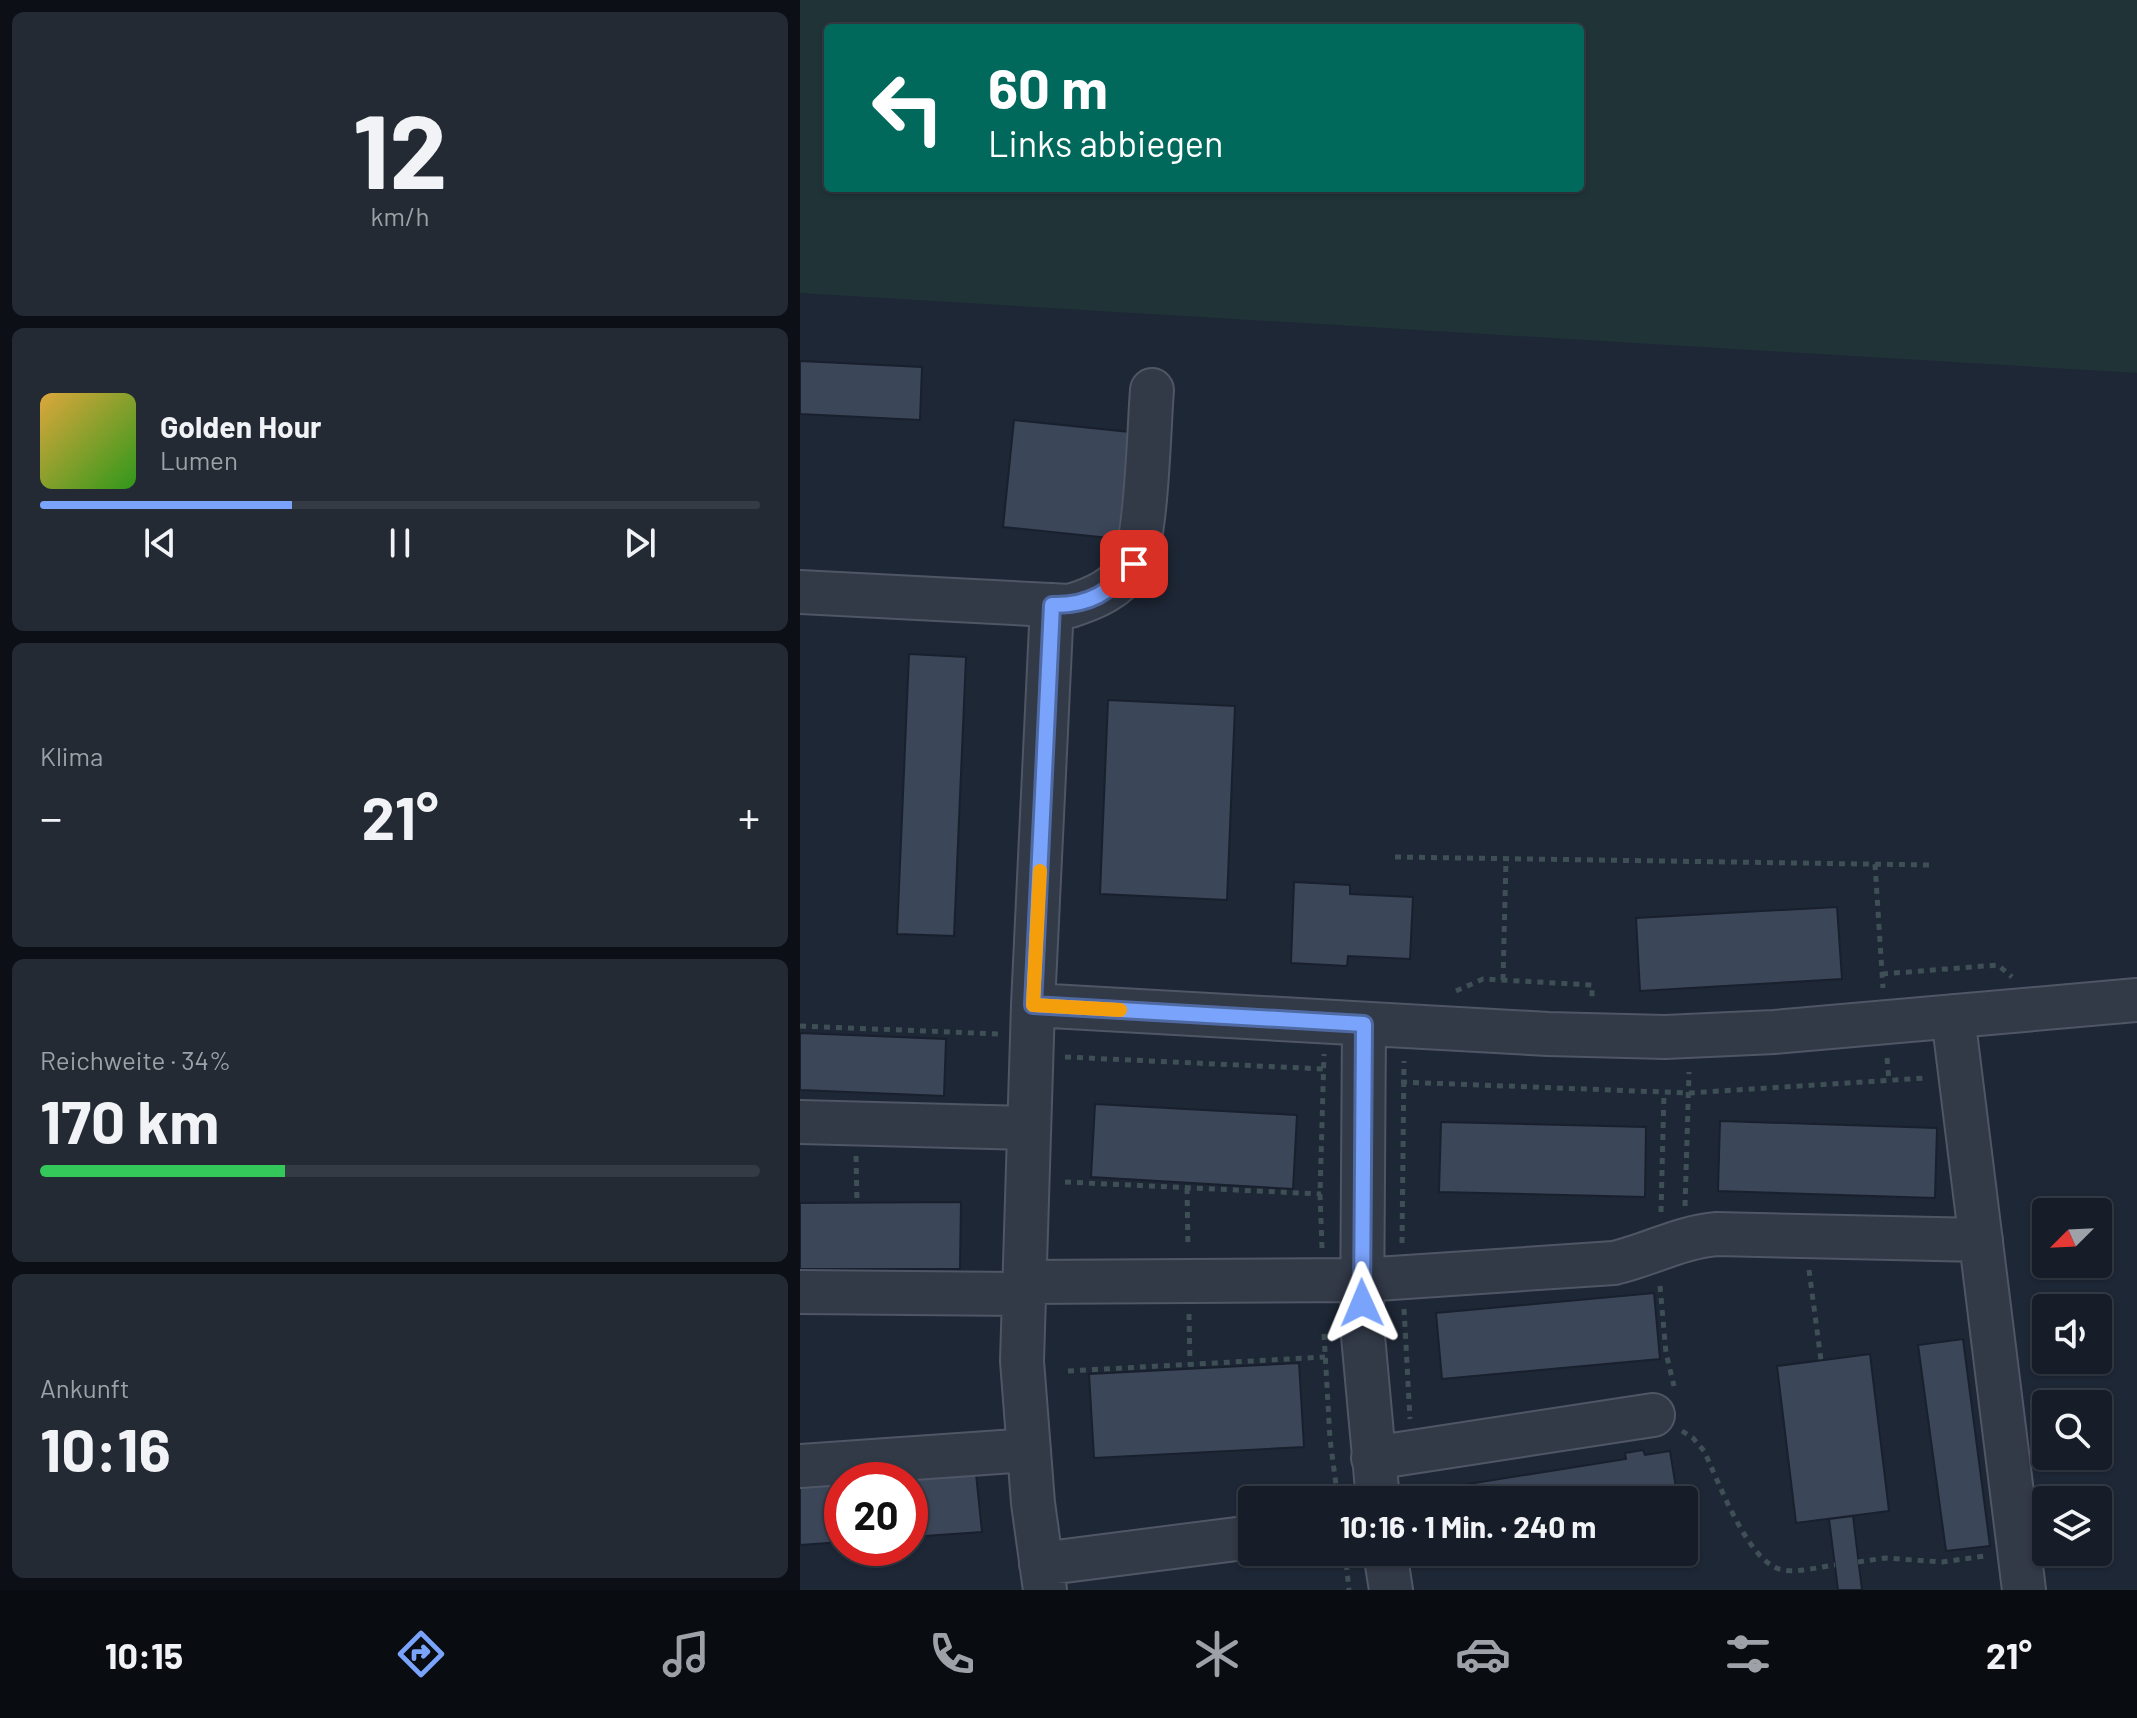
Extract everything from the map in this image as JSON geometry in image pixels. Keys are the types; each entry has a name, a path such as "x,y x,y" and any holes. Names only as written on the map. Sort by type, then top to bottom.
{"lane":[{"path":"800,592 1070,606 1095,598 1118,584 1134,564 1141,540 1152,390"},
{"path":"1052,605 1022,1361 1043,1577 1238,1540"},
{"path":"1033,1032 1364,1024 1548,1034 1690,1036 2137,1000"},
{"path":"1953,1016 2022,1571"},
{"path":"1364,1024 1344,1080 1362,1194 1362,1325 1376,1486"},
{"path":"800,1122 1029,1128"},
{"path":"800,1292 1362,1280 1614,1263 1685,1238 1717,1234 1981,1240"},
{"path":"1373,1458 1653,1415"},
{"path":"800,1466 1029,1450"},
{"path":"1387,1566 1391,1590"}],"path":[{"path":"1395,857 1931,865"},
{"path":"1503,980 1506,859"},
{"path":"1875,864 1889,1081"},
{"path":"1882,974 1998,965 2047,1008"},
{"path":"800,1026 1033,1032 1324,1069"},
{"path":"1685,1238 1690,1036"},
{"path":"1344,1080 1689,1093 1960,1076"},
{"path":"855,1124 857,1203"},
{"path":"1065,1182 1285,1194 1362,1194"},
{"path":"1805,1236 1821,1360"},
{"path":"1068,1371 1325,1357"},
{"path":"1653,1415 1698,1444 1753,1548 1767,1562 1780,1569 1796,1571 1835,1565"},
{"path":"1858,1562 1885,1558 2022,1571"},
{"path":"1346,1566 1349,1590"}],"green space":[{"path":"800,0 2137,0 2137,373 800,293"}],"building":[{"path":"800,361 922,367 920,420 800,414"},
{"path":"1014,420 1130,432 1119,539 1003,527"},
{"path":"909,654 966,657 954,936 897,934"},
{"path":"1108,700 1235,706 1227,900 1100,894"},
{"path":"1294,882 1350,885 1350,894 1413,897 1410,959 1348,956 1347,966 1291,963"},
{"path":"1837,907 1842,979 1640,991 1636,918"},
{"path":"800,1033 946,1039 944,1096 800,1090"},
{"path":"1095,1104 1297,1115 1293,1189 1091,1177"},
{"path":"1720,1121 1937,1128 1935,1198 1718,1191"},
{"path":"1441,1122 1646,1127 1645,1197 1439,1192"},
{"path":"961,1202 960,1269 800,1269 800,1203"},
{"path":"1654,1293 1660,1359 1442,1379 1436,1313"},
{"path":"1963,1339 1990,1546 1946,1551 1918,1345"},
{"path":"1870,1354 1889,1511 1796,1523 1777,1366"},
{"path":"1299,1363 1304,1447 1094,1458 1089,1374"},
{"path":"1643,1450 1645,1455 1670,1451 1676,1486 1462,1485 1626,1459 1625,1453"},
{"path":"975,1464 982,1532 928,1536 928,1467"},
{"path":"824,1475 824,1543 800,1545 800,1477"},
{"path":"1853,1516 1862,1590 1838,1590 1829,1519"}],"slow traffic":[{"path":"1040,871 1033,1005 1120,1010"}],"route":[{"path":"1134,564 1118,584 1095,598 1070,606 1052,605 1033,1005 1364,1024 1362,1303"}]}
